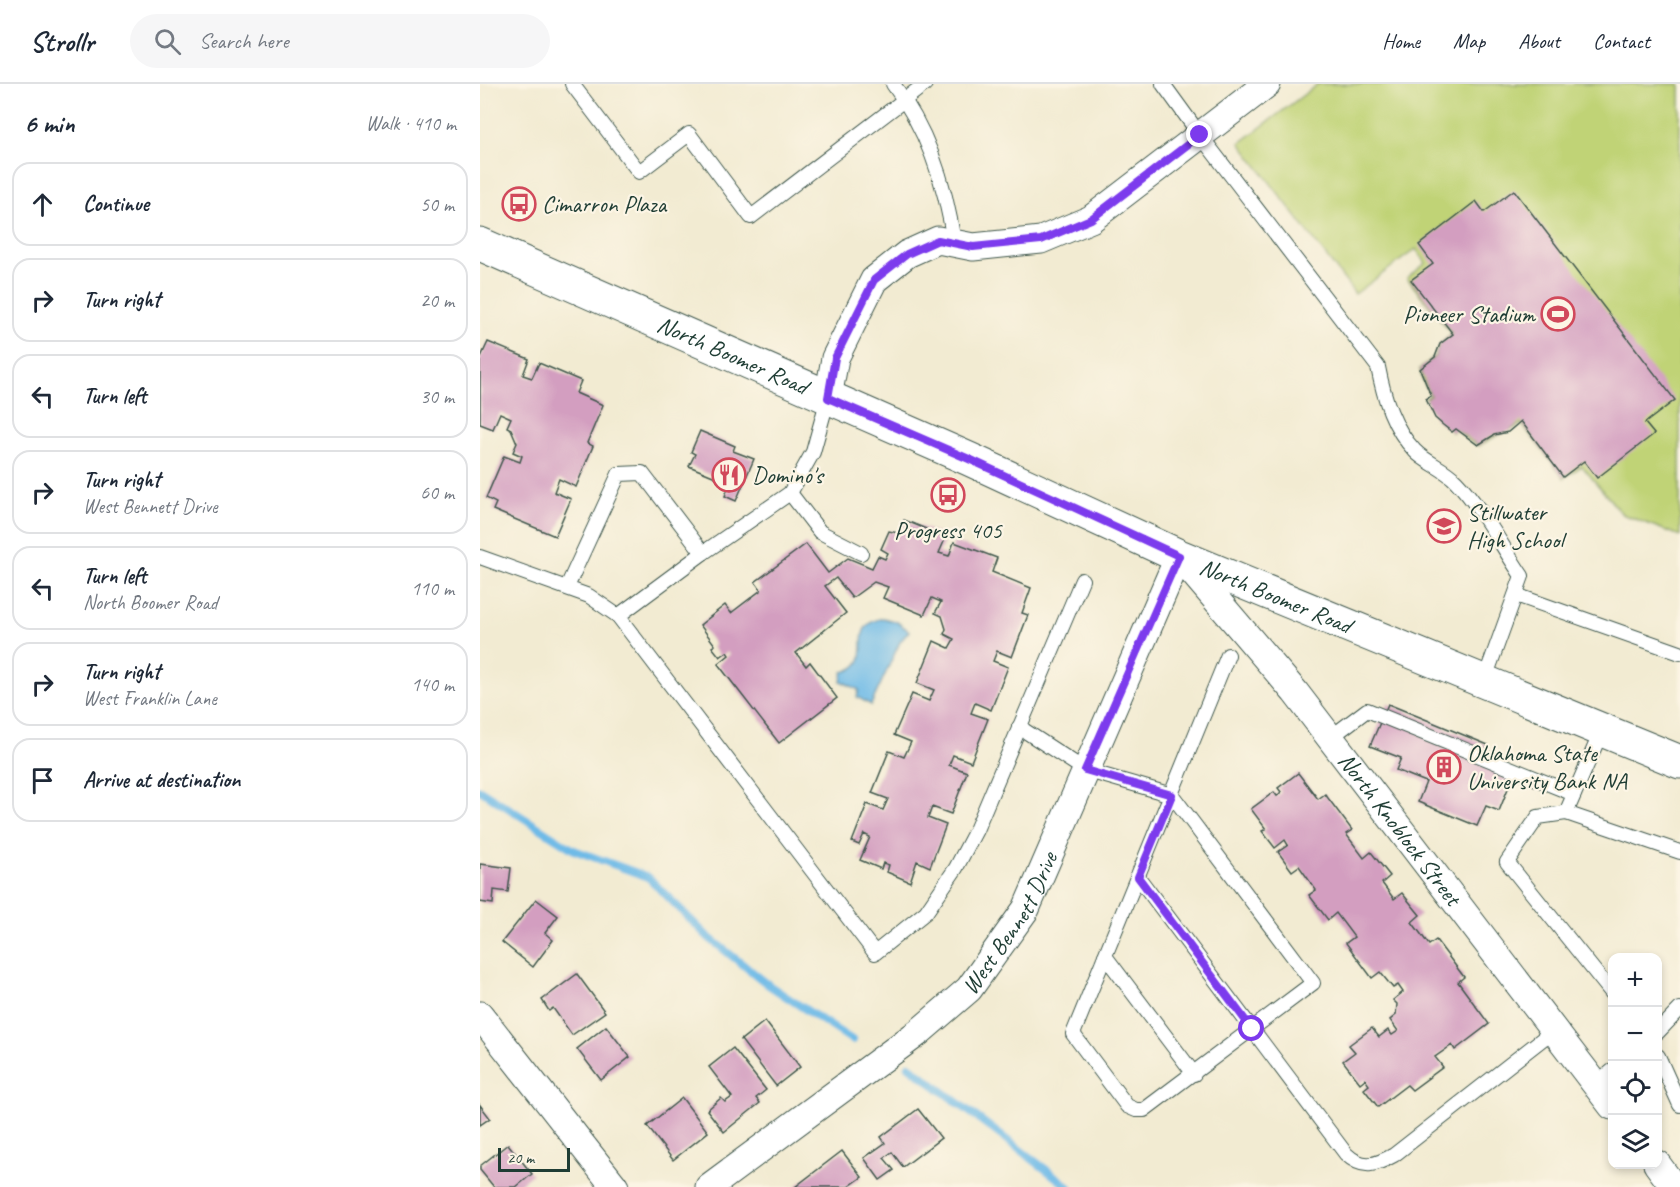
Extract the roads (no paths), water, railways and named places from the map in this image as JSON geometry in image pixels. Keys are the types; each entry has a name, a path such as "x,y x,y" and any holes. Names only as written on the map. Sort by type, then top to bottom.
{"main road":[{"name":"North Boomer Road","path":"480,244 969,459 1179,556 1483,683 1680,762"}],"street":[{"path":"828,398 835,358 874,280 907,254 938,240 973,247 1041,240 1091,219 1267,84"},
{"name":"North Knoblock Street","path":"1179,556 1294,692 1554,1030 1604,1078"},
{"name":"West Bennett Drive","path":"709,1187 919,1032 969,989 1026,909 1179,556"},
{"path":"480,1015 615,1187"},
{"path":"1661,1169 1674,1187"}],"lane":[{"path":"572,84 639,172 689,134 751,217 925,84"},
{"path":"893,84 905,100 933,155 950,216 954,243"},
{"path":"1163,84 1378,367 1384,394 1396,426 1416,452 1455,480 1476,506 1522,576 1483,683"},
{"path":"618,616 703,553 790,493 813,452 828,398"},
{"path":"567,587 619,474 642,473 703,553"},
{"path":"790,493 820,532 861,553"},
{"path":"480,557 589,596 618,616 876,953 926,912 957,868 976,830 1082,580"},
{"path":"1516,595 1680,653"},
{"path":"1019,727 1085,770 1172,795 1313,983 1144,1110 1136,1110 1127,1106 1073,1034 1172,795 1228,655"},
{"path":"1329,738 1367,710 1574,794"},
{"path":"1566,813 1602,730"},
{"path":"1608,988 1507,862 1538,817 1566,813 1680,852"},
{"path":"1138,877 1346,1154 1354,1161 1366,1165 1394,1155 1554,1030"},
{"path":"1105,956 1194,1074"},
{"path":"1662,1028 1680,1009"},
{"path":"1660,1061 1680,1105"}],"water":[{"path":"883,618 897,622 909,631 900,642 871,705 857,697 859,690 841,681 843,672 860,661 865,629 871,623"}],"waterway":[{"path":"480,790 574,850 648,877 708,937 770,986 852,1040"},
{"path":"909,1066 1069,1187"}],"place":[{"name":"Cimarron Plaza","path":"519,204"},
{"name":"Pioneer Stadium","path":"1558,314"},
{"name":"Domino's","path":"729,475"},
{"name":"Progress 405","path":"948,495"},
{"name":"Stillwater High School","path":"1444,526"},
{"name":"Oklahoma State University Bank NA","path":"1444,767"}]}
